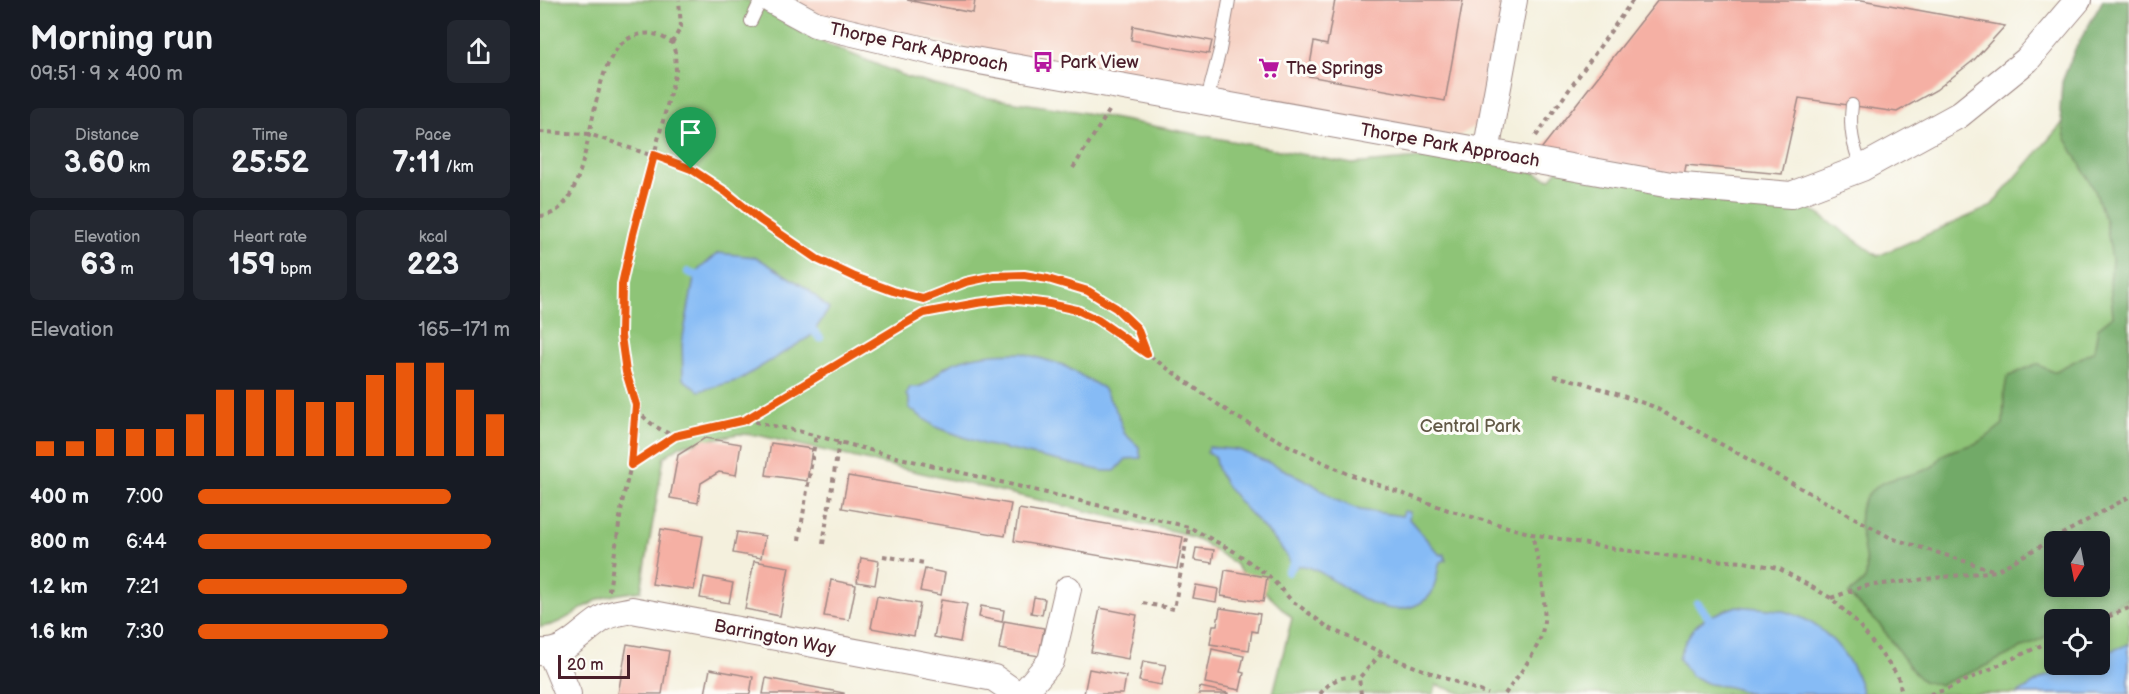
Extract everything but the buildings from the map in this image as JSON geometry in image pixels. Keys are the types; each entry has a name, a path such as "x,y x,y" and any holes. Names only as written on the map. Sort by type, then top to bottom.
{"street":[{"name":"Thorpe Park Approach","path":"771,0 815,24 946,56 1671,185 1791,195 1862,168 1959,115 2027,60 2078,0"},
{"path":"1486,152 1514,0"},
{"path":"1023,694 1051,661 1068,589"},
{"name":"Barrington Way","path":"545,653 574,641 606,616 632,610 994,678 1017,694"},
{"path":"545,653 568,694"}],"lane":[{"path":"751,21 761,0"},
{"path":"1206,103 1220,50 1229,0"},
{"path":"1852,105 1850,122 1852,142 1862,168"}],"path":[{"path":"672,43 681,27 680,0"},
{"path":"1520,158 1633,0"},
{"path":"540,216 548,216 558,211 567,200 579,173 606,70 617,48 628,38 643,33 653,33 672,43 676,71 622,284 621,336 626,372 636,405 643,416 661,430 675,436"},
{"path":"1073,168 1124,86"},
{"path":"540,132 589,134 691,169 817,259 893,291 923,299 966,282 994,276 1024,275 1048,279 1088,291 1116,308 1137,328 1147,354"},
{"path":"923,299 924,313"},
{"path":"631,465 675,436 745,420 924,313 1010,299 1050,304 1077,310 1098,320 1233,415 1288,446 1346,473 1448,510 1532,534 1615,549 1695,559 1744,562 1778,568 1831,598 1859,625 1898,676 1902,694"},
{"path":"1554,376 1581,382 1652,406 1891,538 1996,571"},
{"path":"606,616 621,509 631,465 636,405"},
{"path":"745,420 816,435 1189,527 1235,552 1269,576 1291,600 1329,628 1382,653 1488,694"},
{"path":"799,540 816,435"},
{"path":"823,544 839,442"},
{"path":"1831,598 1865,586 1996,571 2129,497"},
{"path":"1143,603 1174,609 1189,527"},
{"path":"1505,694 1534,653 1541,637 1544,611 1542,584 1532,534"},
{"path":"883,556 925,563"},
{"path":"2110,616 2129,608"},
{"path":"1930,694 1945,690 2044,644"},
{"path":"1361,694 1359,678 1382,653"},
{"path":"1320,694 1328,683 1345,676 1359,678"}],"shaded area":[{"name":"The Springs","path":"799,0 1514,0 1486,152 1474,126 1459,136 1228,105 824,16 802,5"}],"green space":[{"name":"Central Park","path":"540,0 747,0 810,37 907,77 970,95 1075,111 1352,164 1486,152 1550,179 1562,165 1791,195 1878,256 1990,207 2073,111 2129,0 2129,694 1464,694 1436,685 1434,694 1273,694 1292,618 1259,586 1247,580 1235,564 1202,542 1181,533 757,435 738,434 680,446 664,457 641,591 600,599 564,620 540,627"},
{"path":"2103,0 2129,0 2129,599 2106,609 2044,609 2044,637 1979,669 1939,685 1923,681 1914,673 1880,625 1848,594 1864,581 1866,572 1860,510 1869,493 1884,482 1921,472 1934,465 1943,455 1987,437 2003,424 2007,377 2036,364 2054,372 2094,351 2098,328 2113,316 2110,283 2112,260 2106,223 2095,191 2065,137 2060,111 2062,82 2075,49"}],"water":[{"path":"718,253 756,257 808,289 829,309 811,336 739,380 699,391 683,379 682,342 695,273"},
{"path":"1022,353 1063,365 1103,388 1118,414 1124,433 1139,447 1141,458 1126,459 1115,471 1103,471 983,444 936,427 909,408 909,398 906,395 910,387 921,386 949,365 976,356"},
{"path":"1208,447 1239,450 1279,467 1311,483 1336,500 1360,510 1402,516 1404,511 1410,512 1409,519 1440,555 1444,554 1446,560 1440,562 1431,594 1414,606 1391,609 1361,598 1307,567 1297,566 1295,569 1290,567 1288,557 1227,486 1218,470 1215,456 1207,453"},
{"path":"1737,606 1783,611 1811,623 1834,642 1844,654 1852,666 1863,694 1752,694 1730,687 1709,684 1690,675 1679,658 1688,636 1707,618"},
{"path":"2129,644 2129,694 2017,694 2050,675 2110,675 2110,651"}],"waterway":[{"path":"688,272 701,277"},
{"path":"811,328 820,338"},
{"path":"1288,572 1297,560"},
{"path":"1698,604 1709,618"}],"place":[{"name":"Park View","path":"1043,62"},
{"name":"The Springs","path":"1269,68"}],"route":[{"path":"654,155 691,169 817,259 855,277 923,299 966,282 994,276 1024,275 1068,284 1088,291 1116,308 1137,328 1147,354 1098,320 1077,310 1050,304 1010,299 924,313 745,420 675,436 631,465 636,405 626,372 621,336 621,301 625,266 654,155"}]}
